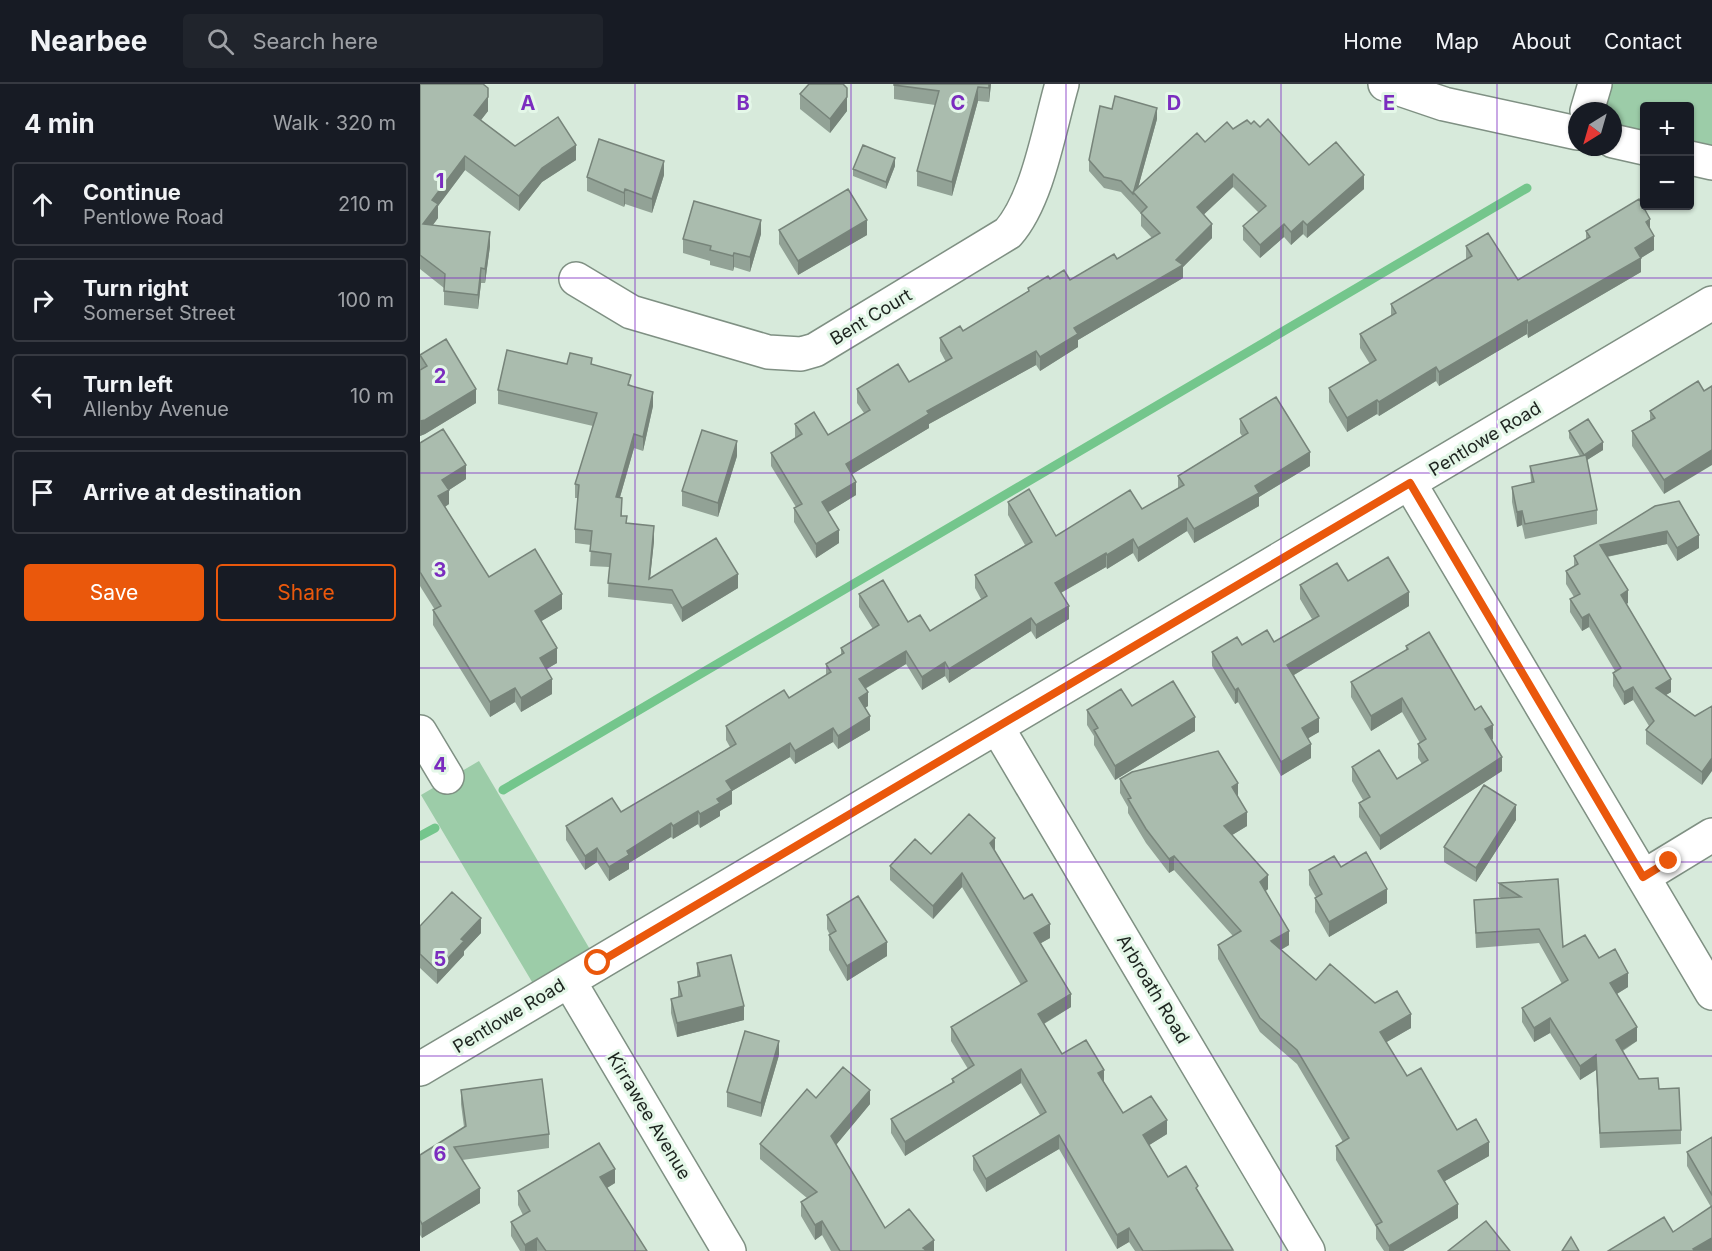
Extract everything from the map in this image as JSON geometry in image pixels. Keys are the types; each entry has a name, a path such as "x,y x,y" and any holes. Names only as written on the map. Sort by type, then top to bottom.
{"street":[{"name":"Bent Court","path":"576,279 631,312 768,352 801,354 815,350 1008,233 1030,198 1062,84"},
{"path":"1385,84 1444,104 1568,131"},
{"path":"1590,102 1595,84"},
{"path":"1622,143 1640,147"},
{"path":"1694,159 1712,163"},
{"name":"Pentlowe Road","path":"420,1069 1712,303"},
{"path":"1410,483 1712,993"},
{"name":"Arbroath Road","path":"998,727 1308,1251"},
{"path":"420,732 447,777"},
{"path":"1643,877 1712,835"},
{"name":"Kirrawee Avenue","path":"569,981 729,1251"}],"green space":[{"path":"1595,84 1712,84 1712,163 1694,159 1694,102 1640,102 1640,147 1622,143 1622,102 1590,102"},
{"path":"479,761 598,963 541,997 421,795"}],"building":[{"path":"420,84 483,84 488,88 488,97 474,115 515,146 558,117 576,145 542,168 519,196 465,156 432,200 438,204 423,224 490,232 485,269 481,268 478,295 444,291 445,274 420,255"},
{"path":"809,84 843,84 847,88 847,97 830,119 800,94"},
{"path":"894,84 989,84 989,88 978,87 952,182 917,171 939,91"},
{"path":"1115,96 1157,108 1133,194 1121,181 1104,177 1089,160 1100,106 1112,109"},
{"path":"1268,119 1309,165 1336,142 1364,175 1307,225 1303,221 1291,232 1284,224 1260,245 1243,226 1266,206 1233,174 1197,207 1212,224 1176,260 1183,265 1074,328 1078,334 1040,357 1036,351 927,411 929,414 846,464 856,482 822,502 839,530 816,544 794,508 802,504 771,453 802,434 795,424 814,412 828,435 870,410 857,389 898,364 909,382 952,358 940,338 960,326 963,331 1029,291 1028,288 1048,276 1050,279 1064,270 1070,280 1114,254 1117,259 1160,233 1141,213 1147,207 1133,192 1197,133 1205,142 1227,122 1233,129 1247,120 1251,124 1254,121 1260,127"},
{"path":"599,139 664,161 652,199 625,189 624,193 587,177"},
{"path":"863,145 895,158 886,182 853,169"},
{"path":"848,189 867,220 798,261 779,230"},
{"path":"1639,199 1640,210 1645,210 1650,219 1646,222 1654,236 1635,248 1641,258 1528,323 1527,320 1439,372 1436,367 1379,402 1377,400 1347,418 1329,388 1376,360 1360,334 1396,313 1391,304 1472,256 1466,246 1488,233 1518,280 1590,237 1586,231"},
{"path":"694,201 761,220 750,257 734,253 733,256 710,250 711,246 683,239"},
{"path":"446,339 476,389 420,421 420,370 427,366 420,355"},
{"path":"507,350 567,364 570,353 592,358 591,364 631,375 628,385 653,392 643,437 634,434 616,497 622,498 621,516 627,516 626,523 654,526 649,579 716,538 738,574 682,608 672,590 608,583 611,554 590,551 592,531 575,529 579,485 575,484 597,413 498,390"},
{"path":"1698,381 1704,391 1712,386 1712,450 1664,480 1632,431 1655,418 1650,411"},
{"path":"1276,397 1310,452 1255,486 1259,493 1194,529 1187,518 1138,548 1133,539 1107,555 1106,553 1055,583 1069,606 1036,625 1031,618 949,669 945,662 922,677 906,651 859,679 868,692 859,698 870,716 838,736 833,728 795,751 790,743 726,781 732,790 717,799 720,803 700,814 698,811 673,826 671,823 627,851 629,855 609,867 597,848 585,856 566,826 612,798 621,812 736,744 726,726 784,690 789,698 831,672 826,664 844,653 841,648 879,625 859,594 883,580 908,622 920,615 930,631 987,596 975,575 1032,542 1008,502 1029,489 1056,536 1130,490 1142,509 1184,485 1178,476 1248,433 1240,419"},
{"path":"1588,419 1603,442 1584,455 1569,431"},
{"path":"443,429 466,465 442,480 449,490 438,496 489,577 535,549 562,594 535,611 557,648 540,658 552,679 521,698 515,688 490,702 433,610 441,606 420,572 420,443"},
{"path":"702,430 737,441 718,503 682,491"},
{"path":"1586,455 1597,510 1525,524 1522,511 1517,512 1512,487 1534,482 1530,466"},
{"path":"1679,501 1699,535 1677,548 1667,531 1600,545 1628,590 1621,595 1671,679 1656,688 1695,716 1712,706 1712,758 1702,772 1646,730 1654,721 1633,687 1624,692 1613,673 1621,668 1589,614 1582,618 1570,599 1580,594 1566,571 1578,564 1574,556 1655,506"},
{"path":"1388,557 1409,592 1287,665 1319,718 1302,728 1311,744 1281,762 1238,688 1235,690 1212,652 1237,637 1242,645 1267,630 1274,642 1319,616 1300,585 1337,563 1348,581"},
{"path":"1429,632 1475,710 1481,706 1493,725 1485,729 1502,757 1380,836 1359,803 1370,797 1352,767 1379,750 1397,779 1428,760 1418,744 1426,739 1402,698 1371,716 1351,682 1408,649 1406,646"},
{"path":"1173,681 1195,717 1115,766 1094,730 1098,728 1087,710 1121,689 1132,706"},
{"path":"1218,751 1238,783 1232,787 1247,812 1224,826 1268,875 1260,882 1289,931 1271,941 1316,980 1330,964 1375,1003 1397,991 1411,1014 1380,1032 1407,1076 1421,1068 1457,1130 1476,1119 1489,1142 1438,1171 1458,1204 1389,1246 1376,1225 1382,1222 1336,1146 1349,1138 1297,1050 1260,1018 1218,945 1241,931 1174,856 1169,859 1146,829 1128,799 1131,798 1120,779 1132,772"},
{"path":"1484,785 1516,805 1476,868 1444,847"},
{"path":"969,814 995,838 990,843 1024,899 1032,894 1050,924 1034,933 1071,994 1038,1014 1062,1054 1086,1040 1104,1070 1098,1073 1123,1113 1151,1096 1167,1120 1143,1135 1168,1177 1186,1166 1198,1186 1196,1188 1233,1250 1143,1251 1129,1228 1117,1235 1059,1135 986,1179 973,1156 1046,1112 1021,1069 905,1142 891,1119 954,1082 952,1079 974,1065 951,1027 1027,981 962,873 933,906 890,866 915,839 931,854"},
{"path":"1366,852 1387,889 1329,922 1315,898 1322,894 1309,870 1334,856 1341,867"},
{"path":"1558,879 1563,947 1585,935 1599,958 1615,949 1628,973 1610,983 1637,1027 1616,1040 1639,1079 1658,1078 1659,1089 1679,1088 1681,1130 1600,1133 1596,1055 1580,1066 1550,1018 1534,1028 1522,1008 1568,980 1539,929 1476,933 1474,900 1521,897 1499,883"},
{"path":"452,892 481,918 461,939 464,941 437,970 420,954 420,926"},
{"path":"858,896 887,942 847,966 829,935 836,931 827,915"},
{"path":"731,955 744,1006 677,1023 671,999 682,996 678,982 700,976 697,963"},
{"path":"745,1031 779,1041 761,1103 727,1092"},
{"path":"843,1067 870,1090 831,1136 885,1228 909,1209 934,1240 923,1248 927,1251 840,1251 822,1221 815,1225 801,1202 817,1192 760,1144 807,1089 816,1098"},
{"path":"542,1079 549,1134 454,1147 480,1188 422,1224 420,1220 420,1155 466,1126 461,1090"},
{"path":"1712,1137 1712,1195 1687,1152"},
{"path":"599,1143 615,1169 600,1177 647,1251 546,1251 537,1238 525,1245 511,1222 530,1211 518,1191"},
{"path":"1712,1206 1712,1238 1693,1249 1695,1251 1608,1251 1664,1217 1673,1232"},
{"path":"1486,1221 1510,1251 1448,1251"},
{"path":"1571,1237 1579,1251 1562,1251"}],"waterway":[{"path":"503,790 1527,188"},
{"path":"420,836 435,828"}],"route":[{"path":"598,963 1410,483 1643,877 1669,861"}]}
